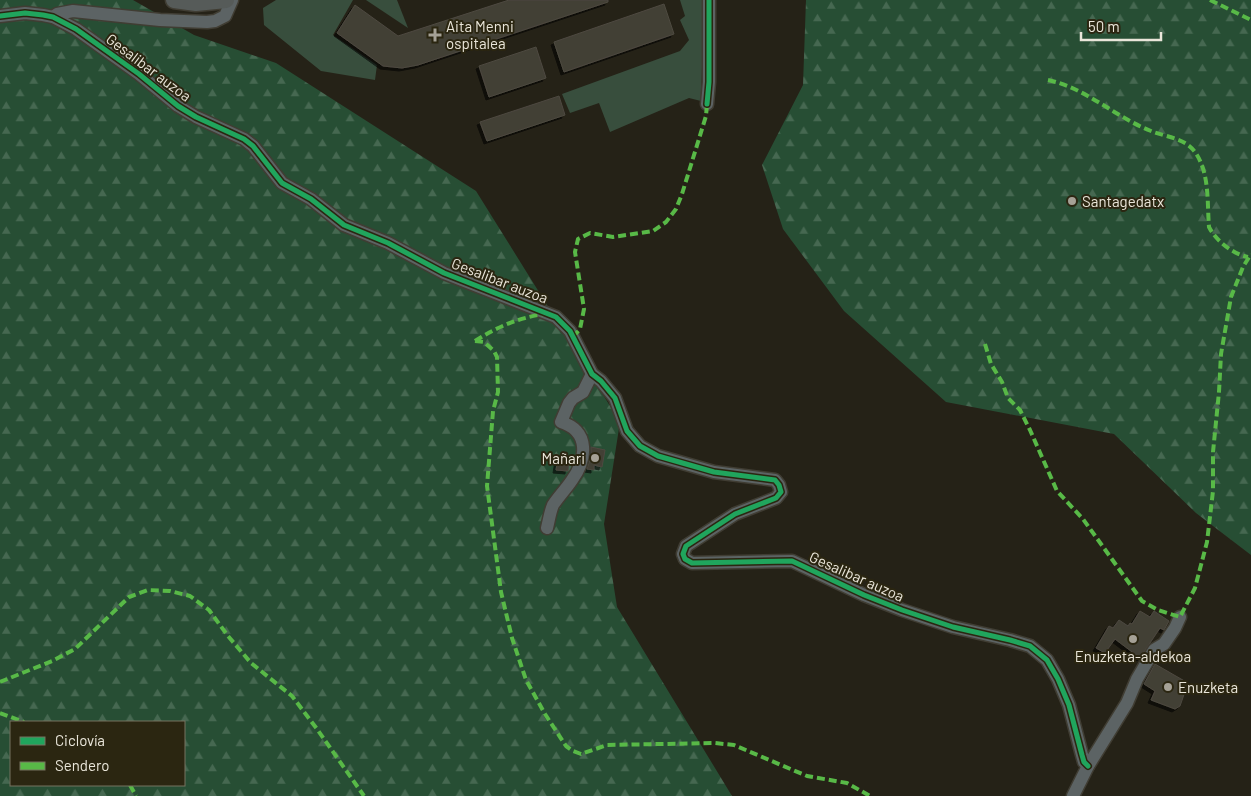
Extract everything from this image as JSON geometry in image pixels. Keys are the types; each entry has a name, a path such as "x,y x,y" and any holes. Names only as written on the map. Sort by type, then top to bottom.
{"main road":[{"path":"174,0 196,3 226,0"}],"street":[{"name":"Gesalibar auzoa","path":"53,17 57,14 73,11 160,20 207,22 215,21 224,16 232,0"},
{"path":"707,104 709,82 709,0"},
{"name":"Gesalibar auzoa","path":"0,16 25,13 53,17 76,29 178,106 196,117 244,139 282,183 311,199 344,225 388,243 444,273 556,317 570,331 592,374 601,381 615,398 628,431 635,442 643,449 685,465 722,474 775,480 779,484 780,492 776,498 735,514 686,546 683,554 685,559 692,563 792,561 864,595 902,610 954,627 1030,646 1047,660 1058,679 1069,705 1084,762 1088,766"},
{"path":"547,528 553,505 572,481 582,456 583,440 577,431 561,422 569,402 583,392 592,374"},
{"path":"1073,796 1088,766 1123,711 1137,679 1154,650 1164,644 1180,617"}],"green space":[{"path":"0,0 133,0 194,35 276,63 476,191 620,422 604,524 617,607 732,796 0,796"},
{"path":"276,0 353,0 333,35 377,65 375,80 321,71 264,25 263,8"},
{"path":"366,0 397,0 408,28"},
{"path":"680,0 704,0 701,101 689,98 610,132 599,103 570,113 562,94 680,51 689,40 680,20 685,16"},
{"path":"806,0 1251,0 1251,555 1196,513 1114,434 946,402 844,311 783,229 762,165 803,85"}],"building":[{"name":"Aita Menni ospitalea","path":"509,0 608,0 608,2 418,65 402,68 383,66 337,33 355,5 398,36"},
{"path":"664,4 674,34 564,72 554,42"},
{"path":"536,47 546,78 489,97 479,66"},
{"path":"559,96 565,115 487,141 480,122"},
{"name":"Mañari","path":"591,447 605,450 602,467 594,465 594,470 587,469 591,457"},
{"path":"558,458 569,459 568,471 556,470"},
{"path":"1140,611 1150,617 1154,611 1169,621 1164,630 1160,628 1140,658 1115,639 1105,653 1096,648 1109,626 1113,628 1119,620 1128,626 1130,623 1132,624"},
{"name":"Enuzketa","path":"1155,664 1188,683 1180,706 1175,709 1151,700 1155,691 1144,684"}],"marked path":[{"path":"1210,0 1251,20"},
{"path":"1048,80 1075,89 1138,125 1181,141 1191,147 1200,160 1203,169 1208,198 1209,227 1225,246 1248,257"},
{"path":"573,337 580,329 584,309 575,252 578,239 590,233 613,237 653,231 666,222 676,209 682,194 706,116 707,104"},
{"path":"985,344 991,364 1002,382 1008,398 1020,410 1057,491 1083,519 1142,601 1158,610 1180,617 1195,588 1207,542 1213,491 1213,452 1221,354 1231,297 1243,267 1251,254"},
{"path":"475,341 491,331 508,324 544,314"},
{"path":"475,341 484,342 494,351 497,357 498,392 493,411 487,486 501,592 512,638 526,680 566,746 581,754 607,745 715,743 734,745 807,776 847,783 870,796"},
{"path":"0,682 52,661 75,649 129,597 148,590 170,591 190,596 209,610 251,663 292,696 364,796"},
{"path":"0,713 21,721"},
{"path":"131,786 136,796"}],"cycle path":[{"path":"707,104 709,82 709,0"},
{"path":"0,16 25,13 43,15 53,17 76,29 139,74 178,106 196,117 244,139 253,146 282,183 311,199 344,225 388,243 444,273 556,317 570,331 592,374 601,381 615,398 627,431 640,446 658,456 714,472 775,480 779,485 781,492 776,498 735,514 686,546 683,554 685,559 692,563 792,561 864,595 902,610 953,627 1030,646 1047,660 1058,679 1069,705 1084,762 1088,766"}],"place":[{"name":"Aita Menni ospitalea","path":"435,35"},
{"name":"Santagedatx","path":"1072,201"},
{"name":"Mañari","path":"595,458"},
{"name":"Enuzketa-aldekoa","path":"1133,639"},
{"name":"Enuzketa","path":"1168,687"}]}
